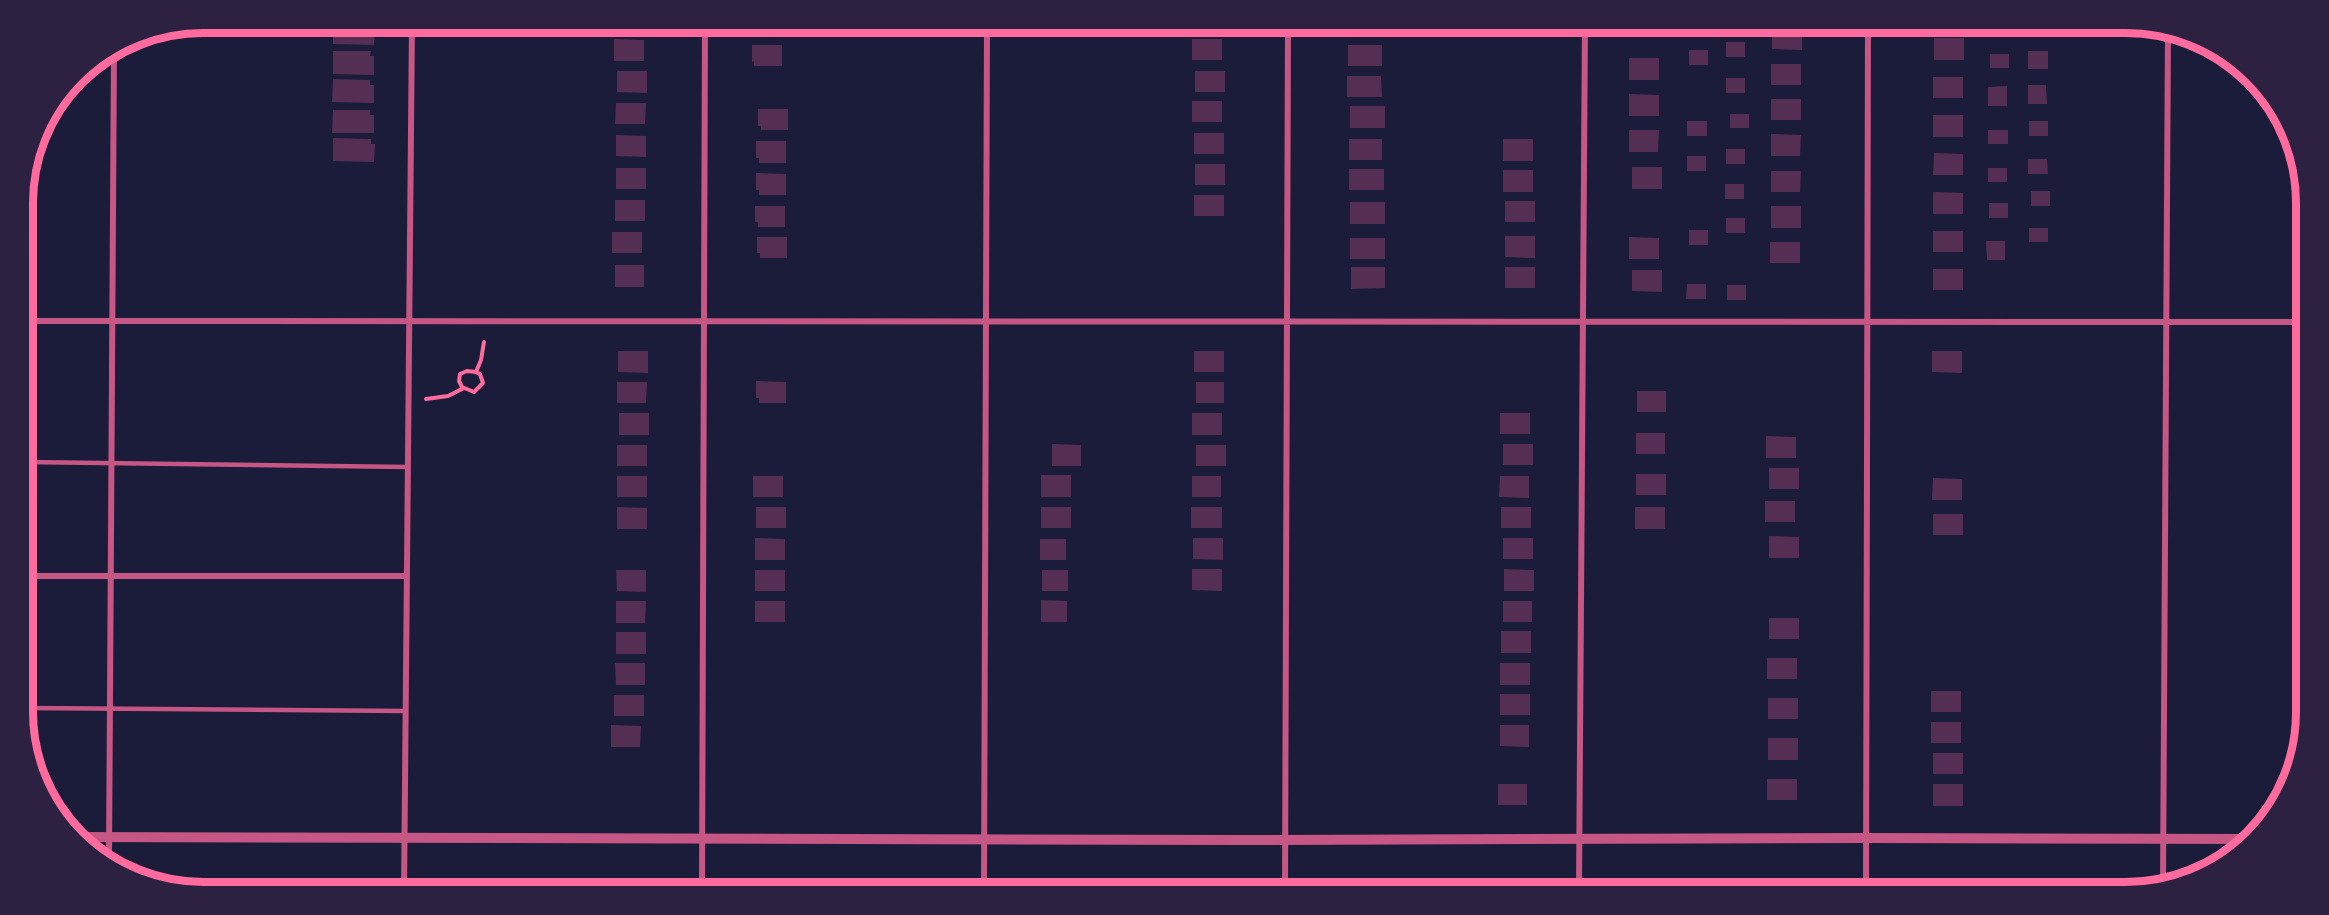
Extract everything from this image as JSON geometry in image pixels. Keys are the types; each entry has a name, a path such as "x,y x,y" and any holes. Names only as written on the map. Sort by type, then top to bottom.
{"street":[{"path":"404,882 412,33"},
{"path":"702,882 705,33"},
{"path":"984,882 987,33"},
{"path":"1284,882 1288,33"},
{"path":"1579,882 1585,33"},
{"path":"1866,882 1868,33"},
{"path":"2163,878 2164,321 2168,38"},
{"path":"109,854 114,58"},
{"path":"33,321 2296,322"},
{"path":"33,576 407,576"},
{"path":"88,837 2239,839"}],"lane":[{"path":"33,462 408,466"},
{"path":"33,708 406,711"}],"path":[{"path":"476,372 484,342"},
{"path":"467,371 476,372 480,374 483,383 474,392 464,388 459,381 460,374 467,371"},
{"path":"426,399 441,398 464,388"}],"building":[{"path":"333,33 375,33 374,45 333,44"},
{"path":"761,33 788,33 788,34"},
{"path":"1352,33 1387,33 1387,35 1352,35"},
{"path":"1507,33 1537,33 1537,35 1507,35"},
{"path":"1772,33 1802,33 1802,50 1772,49"},
{"path":"1934,38 1964,38 1964,60 1934,60"},
{"path":"614,39 644,40 644,61 614,61"},
{"path":"1192,39 1222,39 1222,60 1192,60"},
{"path":"1726,42 1745,42 1745,57 1726,57"},
{"path":"752,45 782,45 782,66 754,66"},
{"path":"1348,45 1382,45 1382,66 1348,66"},
{"path":"1689,50 1708,50 1708,65 1689,65"},
{"path":"333,51 371,51 370,56 374,56 374,75 333,74"},
{"path":"2028,51 2048,51 2048,69 2028,69"},
{"path":"1990,54 2009,54 2009,68 1990,68"},
{"path":"1629,58 1659,58 1659,80 1629,80"},
{"path":"1771,64 1801,64 1801,85 1771,85"},
{"path":"617,71 647,71 647,93 617,92"},
{"path":"1195,71 1225,71 1225,92 1195,92"},
{"path":"1347,76 1381,76 1382,97 1347,97"},
{"path":"1933,77 1963,77 1963,98 1933,98"},
{"path":"1726,78 1745,78 1745,93 1726,93"},
{"path":"333,79 370,80 370,85 374,85 374,103 332,102"},
{"path":"2028,85 2046,85 2047,104 2028,104"},
{"path":"2007,86 2007,106 1988,106 1988,87"},
{"path":"1629,94 1659,95 1659,116 1629,116"},
{"path":"1771,99 1801,99 1801,120 1771,120"},
{"path":"1192,101 1222,101 1222,122 1192,122"},
{"path":"616,103 646,103 645,124 615,124"},
{"path":"1350,106 1385,106 1385,128 1350,128"},
{"path":"758,109 788,109 788,130 761,130 761,126 758,126"},
{"path":"333,110 370,110 370,115 374,115 374,133 332,133"},
{"path":"1730,114 1749,114 1749,128 1730,128"},
{"path":"1933,115 1963,115 1963,137 1933,137"},
{"path":"1687,121 1707,121 1707,136 1687,136"},
{"path":"2029,121 2048,121 2048,136 2029,136"},
{"path":"1629,130 1659,130 1658,152 1629,152"},
{"path":"1988,130 2008,130 2008,144 1988,144"},
{"path":"1194,133 1224,133 1224,154 1194,154"},
{"path":"1771,134 1801,135 1800,156 1771,156"},
{"path":"616,135 646,136 646,157 616,156"},
{"path":"333,138 371,139 371,144 375,144 374,162 333,161"},
{"path":"1349,139 1382,139 1382,160 1349,160"},
{"path":"1503,139 1533,139 1533,161 1503,161"},
{"path":"756,141 786,141 786,163 759,163 759,158 756,158"},
{"path":"1726,149 1745,149 1745,164 1726,164"},
{"path":"1934,153 1963,154 1963,175 1933,175"},
{"path":"1687,156 1706,156 1706,171 1687,171"},
{"path":"2028,159 2047,159 2048,174 2028,174"},
{"path":"1195,164 1225,164 1225,185 1195,185"},
{"path":"1632,167 1662,167 1662,189 1632,189"},
{"path":"616,168 646,168 646,189 616,189"},
{"path":"1988,168 2007,168 2007,182 1988,182"},
{"path":"1349,169 1384,169 1384,190 1349,190"},
{"path":"1503,170 1533,170 1533,192 1503,192"},
{"path":"1771,171 1801,171 1800,192 1771,192"},
{"path":"756,173 786,174 786,195 759,195 759,190 756,190"},
{"path":"1725,184 1744,184 1744,199 1725,199"},
{"path":"2031,191 2050,191 2050,206 2031,206"},
{"path":"1933,192 1963,193 1963,214 1933,214"},
{"path":"1194,195 1224,195 1224,216 1194,216"},
{"path":"615,200 645,200 645,221 615,221"},
{"path":"1505,201 1535,201 1535,222 1505,222"},
{"path":"1350,202 1385,202 1385,224 1350,224"},
{"path":"1989,203 2008,203 2008,218 1989,218"},
{"path":"755,206 785,206 785,227 758,227 758,222 755,222"},
{"path":"1771,206 1801,206 1801,228 1771,228"},
{"path":"1726,218 1745,218 1745,233 1726,233"},
{"path":"2029,228 2048,228 2048,242 2029,242"},
{"path":"1689,230 1708,230 1708,245 1689,245"},
{"path":"1933,231 1963,231 1963,252 1933,252"},
{"path":"612,232 642,232 642,253 612,253"},
{"path":"1505,236 1535,236 1535,258 1505,257"},
{"path":"757,237 787,237 787,258 760,258 760,253 757,253"},
{"path":"1629,237 1659,238 1659,259 1629,259"},
{"path":"1350,238 1385,238 1385,259 1350,259"},
{"path":"1986,241 2005,241 2005,260 1987,260"},
{"path":"1770,242 1800,242 1800,263 1770,263"},
{"path":"615,265 644,265 644,287 615,287"},
{"path":"1351,267 1385,267 1385,288 1351,289"},
{"path":"1505,267 1535,267 1535,288 1505,288"},
{"path":"1933,269 1963,269 1963,290 1933,290"},
{"path":"1632,270 1662,270 1662,292 1632,291"},
{"path":"1687,284 1706,284 1706,299 1686,299"},
{"path":"1727,285 1746,285 1746,300 1727,300"},
{"path":"618,351 648,351 648,373 618,372"},
{"path":"1194,351 1224,351 1224,372 1194,372"},
{"path":"1932,351 1962,351 1962,373 1932,372"},
{"path":"756,381 786,382 786,403 759,403 759,398 756,398"},
{"path":"617,382 647,382 646,403 617,403"},
{"path":"1196,382 1224,382 1224,403 1196,403"},
{"path":"1637,391 1666,391 1666,412 1637,412"},
{"path":"619,413 649,413 649,435 619,435"},
{"path":"1192,413 1222,413 1222,435 1192,435"},
{"path":"1500,413 1530,413 1530,434 1500,434"},
{"path":"1636,433 1665,433 1665,454 1636,454"},
{"path":"1766,436 1796,437 1796,458 1766,458"},
{"path":"1052,444 1081,445 1081,466 1052,466"},
{"path":"1503,444 1533,444 1533,465 1503,465"},
{"path":"617,445 647,445 647,466 617,466"},
{"path":"1196,445 1226,445 1226,466 1196,466"},
{"path":"1769,468 1799,468 1799,489 1769,489"},
{"path":"1636,474 1666,474 1666,495 1636,495"},
{"path":"1041,475 1071,475 1071,497 1041,497"},
{"path":"617,476 647,476 647,497 617,497"},
{"path":"753,476 783,476 783,497 753,497"},
{"path":"1192,476 1221,476 1221,497 1192,497"},
{"path":"1500,476 1529,476 1529,498 1499,497"},
{"path":"1933,478 1962,479 1962,500 1932,500"},
{"path":"1765,501 1795,501 1795,522 1765,522"},
{"path":"617,507 647,508 647,529 617,529"},
{"path":"756,507 786,507 786,528 756,528"},
{"path":"1041,507 1071,507 1071,528 1041,528"},
{"path":"1191,507 1222,507 1222,528 1191,528"},
{"path":"1501,507 1531,507 1531,528 1501,528"},
{"path":"1635,507 1665,507 1665,529 1635,529"},
{"path":"1933,514 1963,514 1963,535 1933,535"},
{"path":"1769,536 1799,537 1799,558 1769,558"},
{"path":"755,538 785,539 785,560 755,560"},
{"path":"1193,538 1223,538 1223,560 1193,559"},
{"path":"1503,538 1533,538 1533,559 1503,559"},
{"path":"1040,539 1066,539 1066,560 1040,560"},
{"path":"1192,569 1222,569 1222,591 1192,590"},
{"path":"1504,569 1534,570 1534,591 1504,591"},
{"path":"616,570 646,570 646,592 617,591"},
{"path":"755,570 785,570 785,591 755,591"},
{"path":"1042,570 1068,570 1068,591 1042,591"},
{"path":"1041,600 1067,601 1067,622 1041,622"},
{"path":"616,601 646,601 645,623 616,623"},
{"path":"755,601 785,601 785,622 755,622"},
{"path":"1503,601 1532,601 1532,622 1503,622"},
{"path":"1769,618 1799,618 1799,639 1769,639"},
{"path":"1501,631 1531,631 1531,653 1501,653"},
{"path":"616,632 646,632 646,654 616,654"},
{"path":"1767,658 1797,658 1797,679 1767,679"},
{"path":"615,663 645,663 645,685 616,685"},
{"path":"1500,663 1530,663 1530,685 1500,685"},
{"path":"1931,691 1961,691 1961,712 1931,712"},
{"path":"1500,694 1530,694 1530,715 1500,715"},
{"path":"614,695 644,695 644,716 614,716"},
{"path":"1768,698 1798,698 1798,719 1768,719"},
{"path":"1931,722 1961,722 1961,743 1931,743"},
{"path":"611,725 641,726 640,747 611,747"},
{"path":"1500,725 1529,725 1529,747 1500,746"},
{"path":"1768,738 1798,738 1798,760 1768,760"},
{"path":"1933,753 1963,753 1963,774 1933,774"},
{"path":"1767,779 1797,779 1797,800 1767,800"},
{"path":"1498,784 1527,784 1527,805 1498,805"},
{"path":"1933,784 1963,784 1963,806 1933,806"}]}
